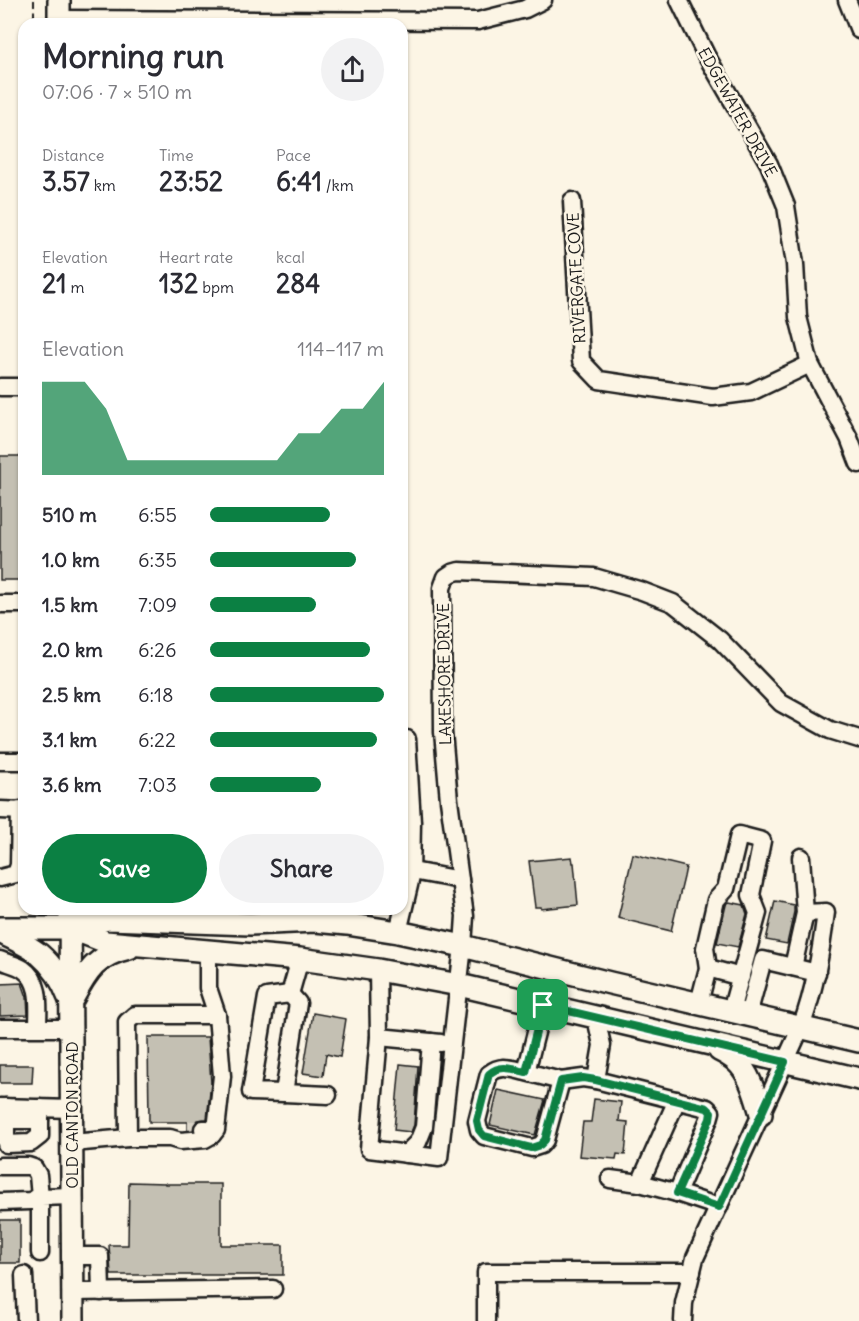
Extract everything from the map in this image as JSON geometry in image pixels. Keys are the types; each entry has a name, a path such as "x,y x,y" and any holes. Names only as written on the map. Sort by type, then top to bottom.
{"main road":[{"path":"0,928 70,918 108,919 185,915 250,924 272,916 316,915 347,924 463,946 859,1041"},
{"path":"70,918 106,942 300,959 378,970 459,985 859,1079"},
{"name":"OLD CANTON ROAD","path":"70,918 73,1321"},
{"path":"0,932 37,952 64,986 71,1002"},
{"path":"71,1002 82,980 100,960 109,954 141,945"},
{"path":"708,1044 728,1055 742,1067 761,1114"}],"street":[{"path":"408,22 478,21 525,9 543,0"},
{"name":"EDGEWATER DRIVE","path":"680,0 706,55 769,164 786,206 795,264 798,317 810,364 849,438 859,464"},
{"path":"847,0 859,30"},
{"path":"59,14 216,18"},
{"name":"RIVERGATE COVE","path":"572,201 581,361 599,380 713,397 751,392 810,364"},
{"path":"0,387 18,387"},
{"name":"LAKESHORE DRIVE","path":"406,1154 439,1158 463,946 465,916 449,800 443,732 442,588 446,578 459,571 594,577 673,603 720,640 781,703 830,730 859,739"},
{"path":"0,604 18,604"},
{"path":"408,751 412,822 408,860"},
{"path":"0,761 18,760"},
{"path":"0,810 18,811"},
{"path":"699,1003 708,968 705,948 709,929 716,900 726,889 739,835 762,841 751,895 758,912 741,977 739,1013"},
{"path":"793,967 805,913 801,857"},
{"path":"0,878 16,874 18,868"},
{"path":"408,869 460,880"},
{"path":"408,871 411,877 408,890"},
{"path":"726,889 751,895"},
{"path":"683,1321 684,1303 695,1258 807,1011 817,973 826,912 805,913"},
{"path":"398,932 402,915"},
{"path":"170,1138 177,1130 216,1130 222,1076 217,1015 208,988 208,952"},
{"path":"290,994 300,959"},
{"path":"0,960 22,968 33,978 38,992 38,1027"},
{"path":"739,1013 763,960 817,973"},
{"path":"708,968 741,977"},
{"path":"378,970 379,1037 369,1149 406,1154 418,1143 424,1127 431,1042"},
{"path":"284,1093 298,1003 290,994"},
{"path":"290,994 267,997 251,1092 328,1095"},
{"path":"526,1072 543,1005"},
{"path":"128,1138 127,1022 135,1015 217,1015"},
{"path":"596,1018 602,1045 596,1080"},
{"path":"602,1045 619,1023"},
{"path":"0,1028 71,1028"},
{"path":"379,1037 452,1044"},
{"path":"561,1081 545,1140 540,1145 531,1148 484,1136 479,1130 477,1121 489,1074 502,1067 561,1081 583,1078 596,1080 707,1108 711,1112 710,1119 677,1193"},
{"path":"640,1183 677,1100"},
{"path":"40,1114 40,1136 31,1143 6,1144 4,1112 40,1114 72,1109"},
{"path":"72,1143 128,1138 170,1138 180,1141 205,1139 201,1131"},
{"path":"0,1166 28,1166 34,1168 38,1175 40,1253"},
{"path":"610,1179 640,1183 719,1207"},
{"path":"0,1202 30,1202 40,1197 72,1196"},
{"path":"73,1256 100,1256 101,1292"},
{"path":"486,1321 486,1272 692,1272"},
{"path":"24,1275 26,1321"},
{"path":"73,1292 273,1289"}],"path":[{"path":"34,0 34,18"}],"building":[{"path":"0,456 18,456 18,580 0,580"},
{"path":"633,854 686,867 671,931 618,918"},
{"path":"572,857 578,905 541,909 541,907 535,907 529,861"},
{"path":"775,901 794,905 787,944 766,940"},
{"path":"729,902 744,905 747,914 738,947 717,943 726,905"},
{"path":"22,983 27,997 28,1015 0,1016 0,984"},
{"path":"313,1013 346,1019 340,1057 326,1054 323,1076 303,1073"},
{"path":"148,1037 208,1037 211,1083 207,1119 197,1120 193,1129 188,1130 188,1122 149,1122"},
{"path":"400,1064 418,1066 414,1125 411,1132 394,1130"},
{"path":"0,1065 33,1065 32,1083 0,1083"},
{"path":"498,1090 545,1100 535,1135 490,1125"},
{"path":"594,1099 621,1102 619,1121 628,1122 625,1155 617,1154 616,1159 579,1156 583,1122 591,1122"},
{"path":"129,1182 221,1184 221,1245 283,1245 283,1275 111,1275 109,1245 128,1245"},
{"path":"0,1220 20,1220 20,1263 0,1263"}],"tunnel":[{"path":"188,1129 203,1129"}],"route":[{"path":"543,1005 785,1062 719,1207 677,1193 710,1119 711,1112 707,1108 583,1078 561,1081 545,1140 540,1145 531,1148 484,1136 479,1130 477,1121 489,1074 502,1067 526,1072 543,1005"}]}
